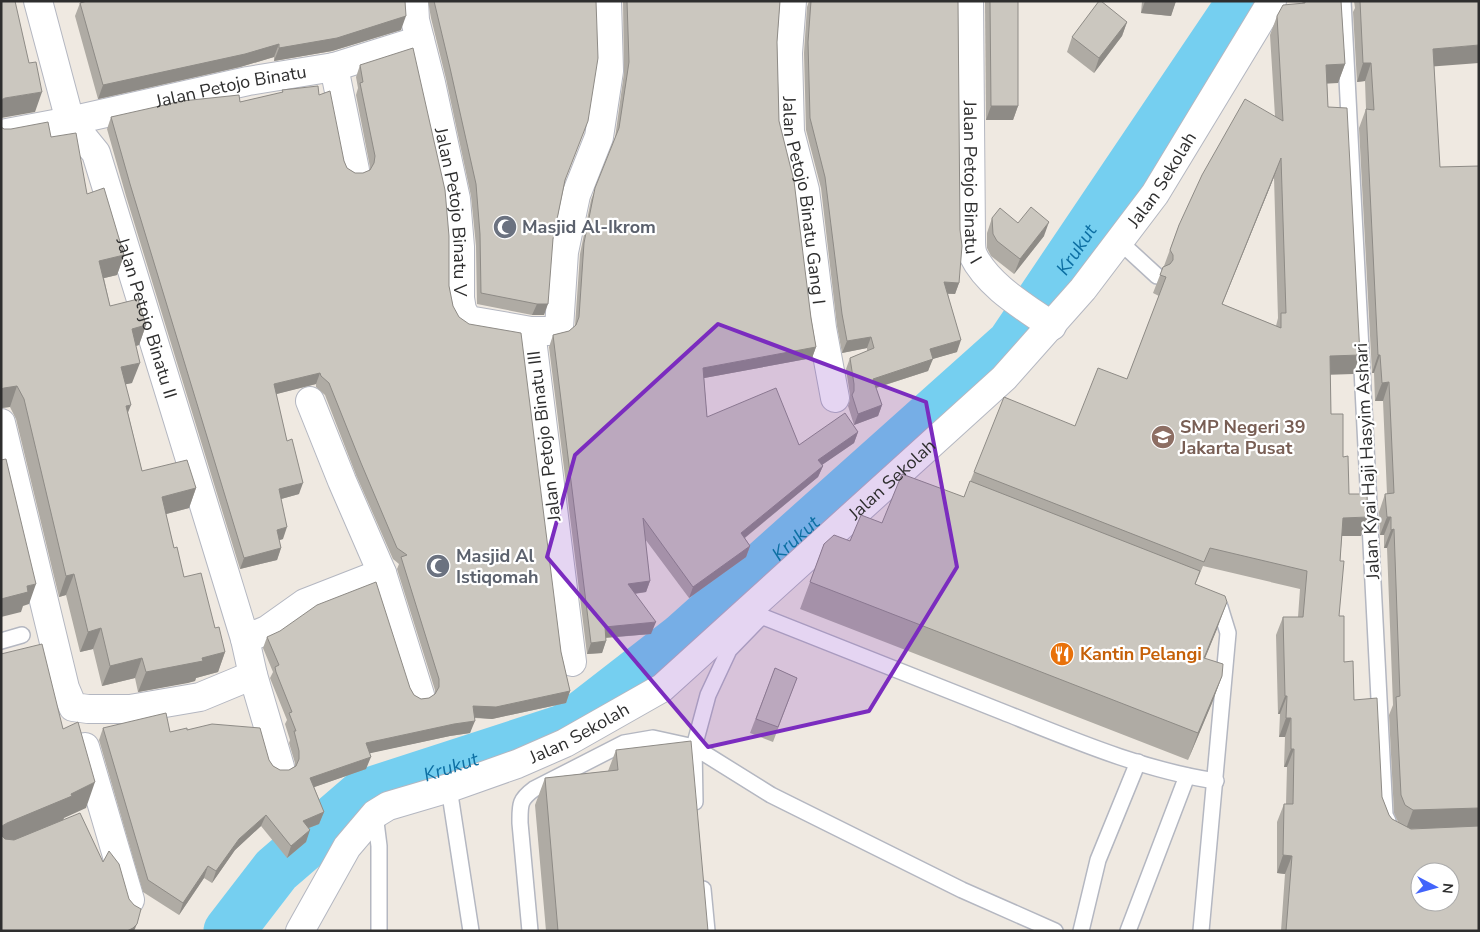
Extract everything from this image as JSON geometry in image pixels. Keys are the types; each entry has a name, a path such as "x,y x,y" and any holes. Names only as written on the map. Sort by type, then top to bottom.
{"street":[{"name":"Jalan Petojo Binatu II","path":"38,1 70,121 96,153 245,639 253,675 280,767"},
{"path":"414,1 415,20 420,40"},
{"name":"Jalan Petojo Binatu III","path":"572,662 531,331 551,331 558,330 559,328 566,242 576,195 599,137 605,99 609,71 607,1"},
{"name":"Jalan Petojo Binatu Gang I","path":"792,1 788,53 790,132 805,190 822,328 835,398"},
{"name":"Jalan Petojo Binatu I","path":"969,1 972,253 981,268 993,281 1044,321"},
{"name":"Jalan Sekolah","path":"300,931 347,847 375,814 388,806 449,788 517,764 565,743 662,688 1004,378 1044,321 1083,289 1155,194 1272,1"},
{"name":"Jalan Petojo Binatu","path":"1,134 70,121 248,81 334,67 420,40"},
{"name":"Jalan Petojo Binatu V","path":"420,40 456,199 462,310 468,320 531,331"},
{"path":"334,67 355,170"},
{"path":"310,401 382,573 420,695"},
{"path":"1,424 65,688 73,707 135,919"},
{"path":"245,639 267,630 305,602 382,573"},
{"path":"73,707 130,709 200,697 253,675"}],"lane":[{"name":"Jalan Kyai Haji Hasyim Ashari","path":"1343,1 1385,814 1391,830 1398,834"},
{"path":"1120,242 1157,276"},
{"path":"1197,590 1220,608 1228,633 1201,931"},
{"path":"695,814 694,747 708,695 729,650 760,618 766,618 1041,727 1138,762 1187,776 1216,781"},
{"path":"1,641 22,635"},
{"path":"530,931 520,823 520,805 524,796 534,789 624,743 653,738 694,747 771,795 962,890 1055,931"},
{"path":"1081,931 1098,860 1138,762"},
{"path":"1128,931 1187,776"},
{"path":"449,788 471,931"},
{"path":"375,814 379,846 379,931"},
{"path":"701,873 707,931"}],"highlighted area":[{"path":"718,324 926,402 957,567 869,711 708,747 547,557 575,455"}],"building":[{"path":"1,1 15,1 29,63 36,62 42,92 1,100"},
{"path":"87,1 405,1 406,16 337,38 279,48 279,44 245,54 103,85 80,3"},
{"path":"434,1 596,1 598,58 588,121 565,180 553,239 548,304 537,304 481,293 480,234 476,184"},
{"path":"627,1 780,1 777,42 779,121 794,181 816,347 703,368 707,417 776,388 799,445 845,413 858,432 818,460 823,466 741,533 750,546 693,587 643,518 650,581 628,584 656,622 605,627 606,641 591,643 553,335 569,331 576,325 579,317 584,243 595,188 619,128 629,62"},
{"path":"811,1 958,1 960,230 962,246 959,283 944,282 961,340 930,349 933,359 873,379 882,405 858,414 852,395 854,384 850,358 874,348 871,337 847,341 842,314 825,177 810,118 808,42"},
{"path":"990,1 1018,1 1018,106 991,106"},
{"path":"1099,1 1127,22 1099,58 1072,37"},
{"path":"1305,1 1341,1 1345,64 1326,65 1328,107 1347,108 1360,355 1330,356 1331,414 1343,414 1343,457 1348,456 1349,494 1367,494 1368,517 1343,518 1340,561 1344,561 1339,616 1344,616 1344,662 1353,661 1354,700 1377,698 1382,797 1392,819 1411,829 1479,826 1479,931 1286,931 1292,856 1283,855 1284,804 1293,804 1294,749 1291,749 1291,718 1286,718 1287,696 1285,696 1283,617 1303,617 1307,571 1210,548 1204,562 974,472 1004,397 1075,426 1098,368 1127,379 1166,277 1160,275 1163,267 1170,264 1173,260 1170,250 1179,225 1202,175 1245,99 1283,121 1277,16 1283,5 1305,3","holes":["1281,158 1286,313 1281,313 1281,328 1222,304"]},
{"path":"1360,1 1479,1 1479,45 1433,49 1440,167 1479,166 1479,808 1413,810 1405,805 1401,795 1396,697 1400,696 1394,529 1391,530 1391,517 1387,517 1385,494 1394,493 1389,382 1382,383 1380,355 1378,355 1366,109 1374,110 1371,63 1363,63"},
{"path":"413,48 445,190 449,236 449,286 453,306 459,317 469,324 521,333 561,652 570,691 496,707 473,706 475,721 366,743 371,757 310,778 324,812 303,821 310,830 291,846 266,815 239,839 216,871 208,866 183,903 148,880 103,728 166,713 170,732 212,724 260,728 269,760 273,766 280,770 289,770 296,766 299,759 294,731 296,731 289,713 292,712 276,672 275,667 279,665 267,637 280,631 317,605 376,582 410,688 414,695 421,699 429,698 435,694 439,687 439,679 401,557 407,555 397,548 329,383 320,373 274,384 287,441 292,439 303,483 279,489 287,527 277,530 281,548 244,558 111,117 182,101 239,95 240,102 283,92 282,90 318,86 319,95 330,91 347,168 355,173 363,173 370,170 375,156 360,83 363,82 360,65"},
{"path":"48,122 51,137 76,133 87,194 104,188 124,255 99,261 110,306 138,299 146,325 132,329 140,363 121,367 131,405 126,406 142,471 187,460 196,488 162,497 174,548 177,547 184,577 201,573 215,628 219,627 225,652 202,658 203,661 146,672 142,658 110,666 101,628 88,632 74,574 66,576 24,399 17,386 1,389 1,127 11,129"},
{"path":"1031,207 1049,222 1020,259 997,241 993,234 992,218 1000,208 1018,223"},
{"path":"6,459 36,584 27,586 28,592 1,599 1,460"},
{"name":"Kantin Pelangi","path":"902,474 964,497 970,481 1200,571 1195,584 1225,596 1227,602 1204,658 1223,664 1222,676 1198,733 810,582 824,544 834,535 850,541 861,515 882,523"},
{"path":"42,644 63,729 78,722 95,782 71,794 72,796 7,823 2,826 1,835 1,654"},
{"path":"775,668 797,678 778,727 756,719"},
{"path":"691,741 708,931 558,931 545,778 618,770 616,750"},
{"path":"80,813 103,862 109,851 119,864 129,899 141,909 137,924 127,931 1,931 1,835 5,839 14,840"}],"waterway":[{"name":"Krukut","path":"229,931 276,870 363,795 566,729 682,639 1012,344 1243,1"}],"place":[{"name":"Masjid Al-Ikrom","path":"505,227"},
{"name":"SMP Negeri 39 Jakarta Pusat","path":"1163,437"},
{"name":"Masjid Al Istiqomah","path":"438,566"},
{"name":"Kantin Pelangi","path":"1062,654"}]}
